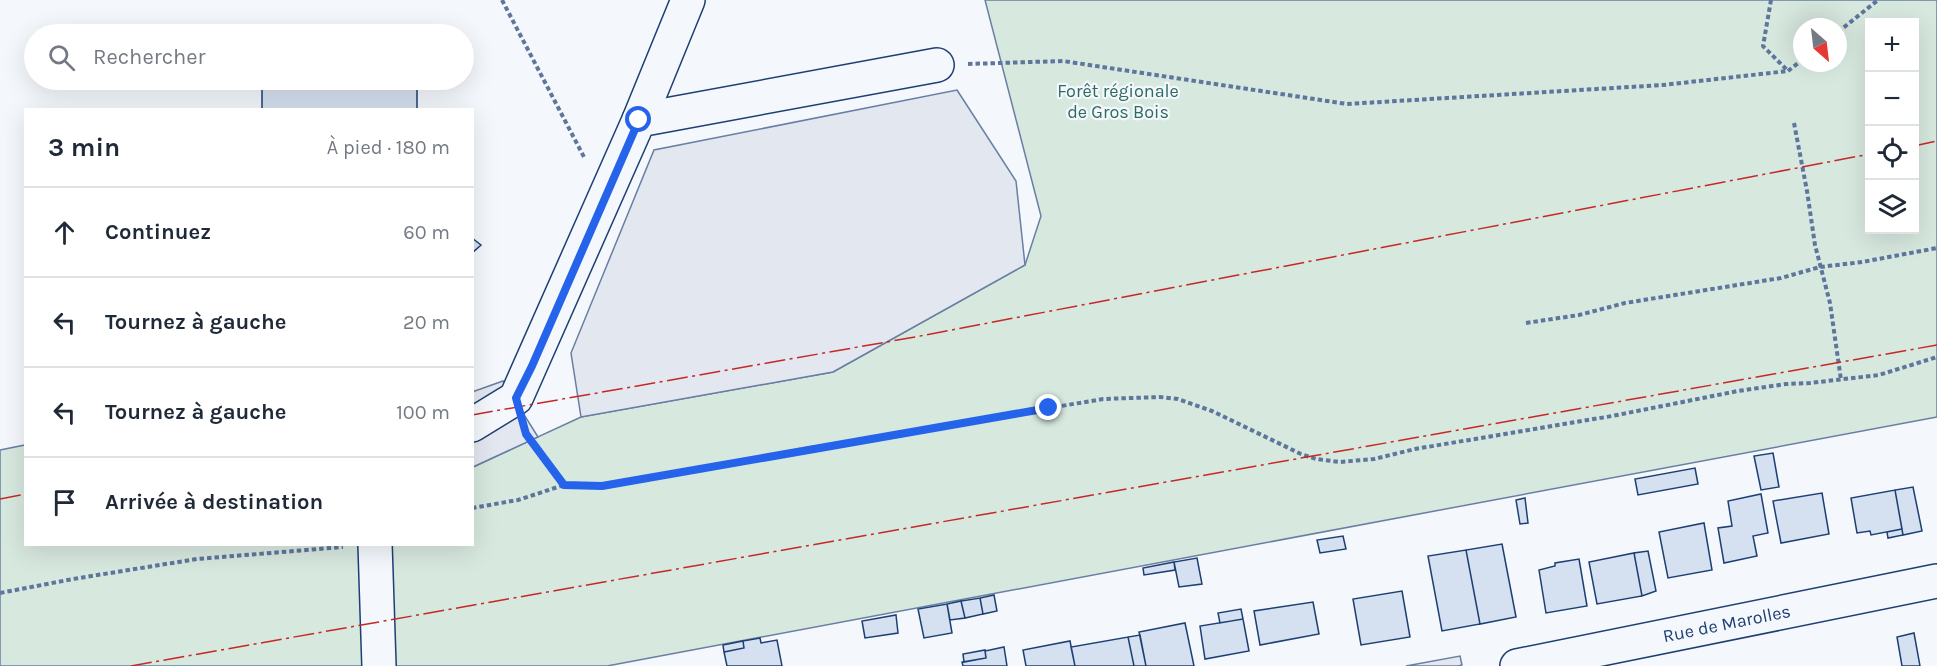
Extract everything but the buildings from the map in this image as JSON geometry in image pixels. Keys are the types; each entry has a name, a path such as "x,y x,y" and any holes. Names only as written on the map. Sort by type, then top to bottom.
{"street":[{"path":"474,424 516,398 639,120 688,0"},
{"path":"639,120 938,65"},
{"path":"364,546 379,666"},
{"name":"Rue de Marolles","path":"1516,666 1937,581"}],"path":[{"path":"502,0 604,197"},
{"path":"1771,0 1763,46 1788,71"},
{"path":"1847,25 1878,0"},
{"path":"938,65 1063,61 1347,104 1664,85 1788,71 1793,67"},
{"path":"1794,123 1815,245 1830,303 1841,380"},
{"path":"1526,322 1579,315 1625,303 1781,278 1820,267 1937,248"},
{"path":"474,508 518,500 564,485 602,486 1103,399 1160,397 1179,399 1221,415 1309,456 1340,462 1374,459 1415,449 1612,416 1738,391 1879,375 1937,357"},
{"path":"516,398 526,434 564,485"},
{"path":"0,593 197,559 352,546"}],"green space":[{"name":"Forêt régionale de Gros Bois","path":"985,0 1937,0 1937,417 607,666 0,666 0,450 24,445 24,546 474,546 474,467 581,417 833,372 1025,265 1041,216"}],"shaded area":[{"path":"957,90 1016,181 1025,265 833,372 581,417 571,353 654,150"},
{"path":"503,381 538,437 474,467 474,391"},
{"path":"1460,656 1462,665 1458,666 1406,666"}],"power":[{"path":"1919,145 1937,141"},
{"path":"474,415 915,337 1865,155"},
{"path":"131,666 1937,345"},
{"path":"0,499 24,494"}],"route":[{"path":"639,120 516,398 526,434 564,485 602,486 1049,408"}]}
